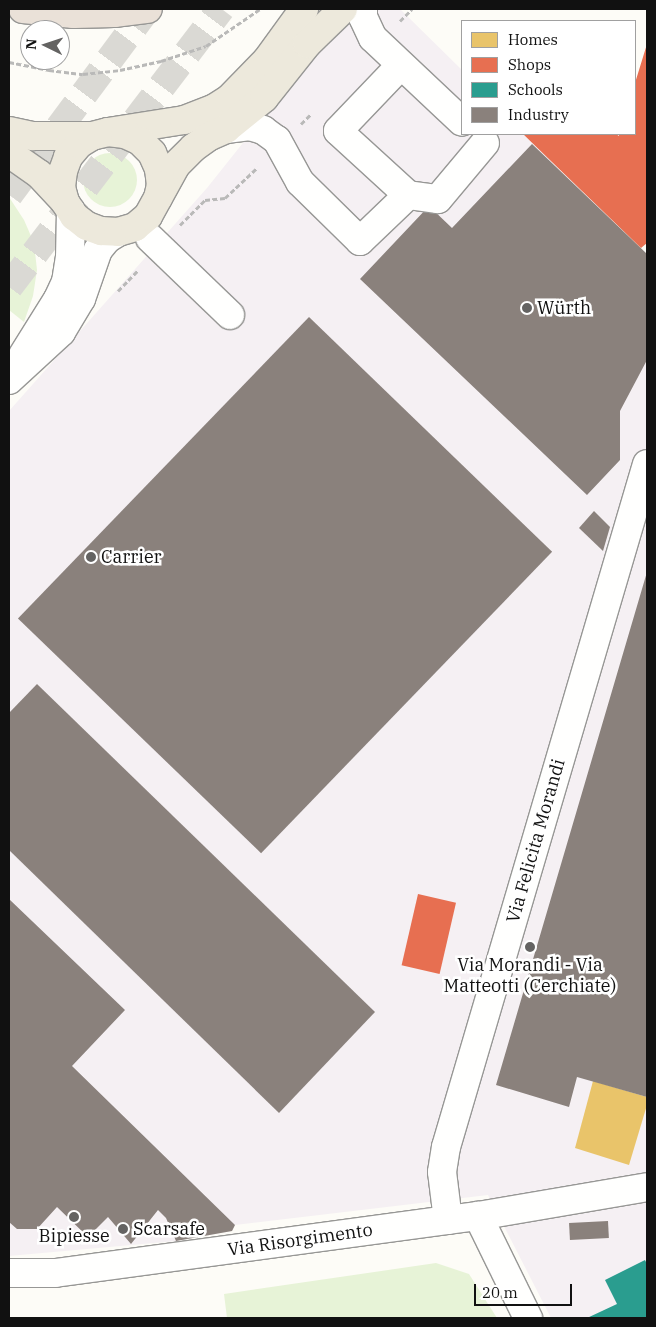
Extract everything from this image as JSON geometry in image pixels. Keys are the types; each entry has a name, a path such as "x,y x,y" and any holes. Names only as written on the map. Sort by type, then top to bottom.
{"highway":[{"path":"23,9 74,14 114,13 148,9"}],"main road":[{"path":"68,207 61,187 62,171 68,157 79,144 100,134 184,120 213,109 229,99 267,60 292,21 304,9"},
{"path":"143,227 176,164 193,148 208,137 226,129 264,98 307,44 342,9"},
{"path":"9,131 33,136 125,134 140,141 152,153 159,169 162,185 143,227"},
{"path":"9,153 39,174 86,226 102,232 143,227"}],"street":[{"path":"363,9 363,17 378,44 461,121"},
{"path":"401,65 338,130 408,195 438,198 487,145"},
{"path":"226,129 250,126 263,130 277,140 300,182 360,241 408,195"},
{"path":"9,379 58,300 66,282 70,258 68,207"},
{"path":"9,379 61,332 81,299 98,250 107,239 143,227 230,315"},
{"name":"Via Felicita Morandi","path":"448,1220 442,1172 446,1147 647,464"},
{"name":"Via Risorgimento","path":"9,1273 55,1273 478,1216 647,1187"},
{"path":"478,1216 528,1318"}],"path":[{"path":"9,62 83,74 120,70 161,61 206,46 260,9"},
{"path":"378,44 412,9"},
{"path":"116,293 143,227 205,200 225,198 313,111"}],"shaded area":[{"path":"360,9 400,9 461,69 461,135 524,135 647,254 647,1318 551,1318 488,1195 235,1225 232,1231 176,1241 9,1256 9,411 207,188 317,50"}],"green space":[{"path":"110,153 120,155 129,161 135,170 137,180 135,190 129,199 120,205 110,207 100,205 91,199 85,190 83,180 85,170 91,161 100,155"},
{"path":"9,197 24,220 34,243 37,270 33,296 24,322 9,310"},
{"path":"436,1263 469,1274 497,1318 227,1318 224,1294"}],"building: Homes":[{"path":"593,1081 647,1097 647,1105 629,1165 575,1148"}],"building: Shops":[{"path":"647,44 647,243 641,248 524,135 636,135 636,80"},
{"path":"418,894 456,903 440,974 402,965"}],"building: Schools":[{"path":"645,1260 647,1264 647,1318 587,1318 617,1304 605,1280"}],"building: Industry":[{"path":"532,144 647,254 647,360 620,411 620,460 587,495 360,279 429,206 452,228"},
{"path":"309,317 552,552 261,853 18,618"},
{"path":"594,511 610,527 603,551 579,528"},
{"path":"647,572 647,1097 577,1077 569,1107 496,1085"},
{"path":"37,684 375,1012 279,1113 9,850 9,713"},
{"path":"9,899 125,1010 72,1066 235,1225 232,1231 176,1241 166,1218 158,1210 131,1244 108,1217 88,1237 57,1207 37,1229 17,1229 9,1222"},
{"path":"608,1221 609,1238 570,1240 569,1223"}],"tunnel":[{"path":"9,195 147,9"},
{"path":"9,287 221,9"}],"place":[{"name":"Würth","path":"527,308"},
{"name":"Carrier","path":"91,557"},
{"name":"Via Morandi - Via Matteotti (Cerchiate)","path":"530,947"},
{"name":"Bipiesse","path":"74,1217"},
{"name":"Scarsafe","path":"123,1229"}]}
